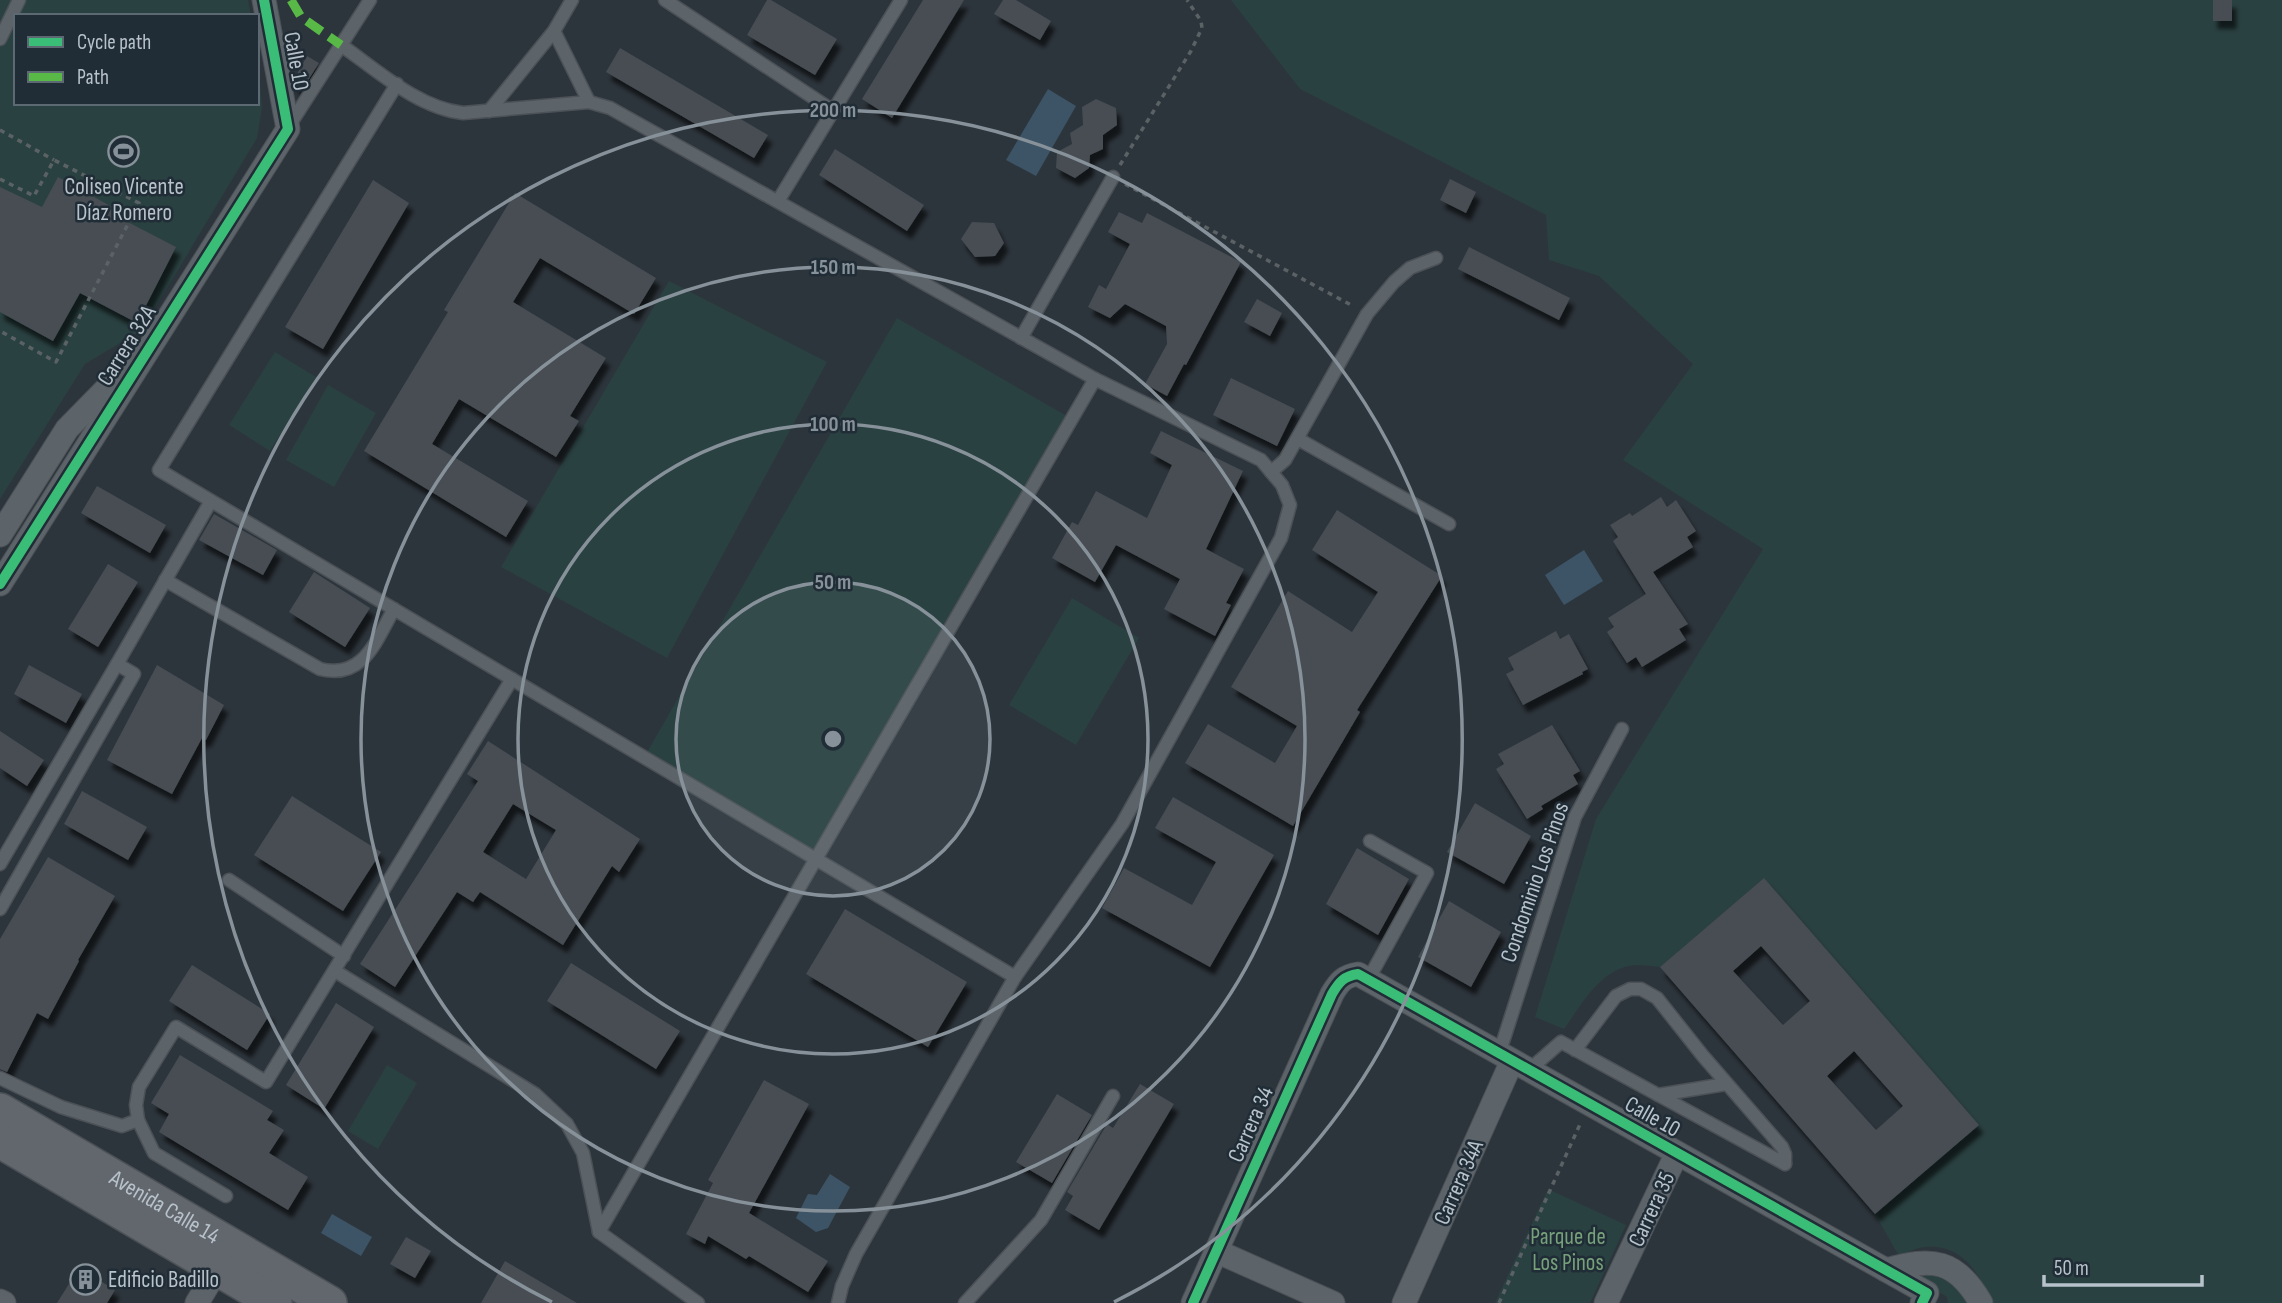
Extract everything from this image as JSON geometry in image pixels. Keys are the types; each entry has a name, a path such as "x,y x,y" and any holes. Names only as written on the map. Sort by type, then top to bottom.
{"main road":[{"name":"Avenida Calle 14","path":"0,1110 225,1258 275,1303"},
{"name":"Avenida Calle 14","path":"0,1142 225,1258 330,1303"}],"street":[{"name":"Calle 10","path":"264,0 288,129"},
{"name":"Carrera 32A","path":"0,584 288,129"},
{"name":"Carrera 32A","path":"0,535 67,429 154,340"},
{"name":"Carrera 34","path":"1193,1303 1332,994 1339,981 1349,975 1363,977"},
{"name":"Calle 10","path":"1363,977 1886,1270 1925,1298"},
{"name":"Carrera 34A","path":"1404,1303 1513,1061"},
{"name":"Carrera 35","path":"1606,1303 1677,1153"},
{"path":"1216,1251 1333,1303"},
{"path":"197,1303 225,1258"},
{"path":"1886,1270 1912,1263 1932,1262 1949,1267 1962,1275 1981,1303"}],"lane":[{"path":"0,39 19,0"},
{"path":"288,129 370,0"},
{"path":"489,111 554,31 572,0"},
{"path":"665,0 832,110"},
{"path":"778,201 901,0"},
{"path":"554,31 589,102"},
{"path":"341,45 397,84 444,111 463,113 589,102 610,107 1095,379 1261,460 1282,485 1290,505 1281,538 1122,824 1015,977 856,1254 838,1303"},
{"path":"397,84 159,470 1015,977"},
{"path":"1021,338 1112,177"},
{"path":"1271,472 1285,460 1298,439 1367,314 1394,282 1410,268 1436,258"},
{"path":"599,1233 1095,379"},
{"path":"1298,439 1449,524"},
{"path":"0,864 211,501"},
{"path":"165,580 320,669 332,672 357,666 366,657 394,609"},
{"path":"0,909 134,674 117,664"},
{"path":"226,1196 154,1153 138,1120 136,1105 139,1087 176,1027 266,1082 512,679"},
{"name":"Condominio Los Pinos","path":"1513,1061 1575,817 1622,729"},
{"path":"1363,977 1427,873 1370,841"},
{"path":"229,880 344,956"},
{"path":"335,971 535,1094 566,1124 583,1153 599,1233 698,1303"},
{"path":"1513,1061 1561,1042 1575,1050 1785,1164 1782,1147 1726,1084 1657,998 1642,989 1630,989 1616,996 1575,1050"},
{"path":"0,1078 73,1111 122,1126 138,1120"},
{"path":"1658,1095 1726,1084"},
{"path":"965,1303 1041,1220 1113,1096"}],"path":[{"path":"1186,0 1201,21 1202,28 1191,51 1112,177 1367,314"},
{"path":"0,130 139,203 56,362 0,331"},
{"path":"0,179 34,196 54,160"},
{"path":"1499,1303 1590,1104"}],"green space":[{"path":"0,0 248,0 251,14 14,14 14,105 259,105 259,71 262,107 257,138 142,330 85,364 0,499"},
{"path":"1231,0 2282,0 2282,1303 1993,1303 1968,1263 1950,1250 1923,1247 1899,1256 1875,1214 1979,1125 1764,878 1660,967 1625,967 1603,979 1564,1029 1535,1017 1596,819 1763,549 1623,460 1693,364 1599,276 1549,260 1546,215 1300,89"},
{"path":"669,281 827,362 667,658 501,567"},
{"path":"897,318 1072,419 821,855 646,754"},
{"path":"275,352 316,377 270,451 229,425"},
{"path":"328,385 376,413 334,487 286,460"},
{"path":"1072,598 1139,638 1076,745 1009,705"},
{"path":"387,1065 417,1083 378,1149 348,1131"},
{"name":"Parque de Los Pinos","path":"1548,1189 1626,1225 1590,1303 1495,1303"},
{"path":"1922,1273 1949,1276 1970,1303 1948,1303 1947,1297 1914,1276"}],"water":[{"path":"1048,89 1076,106 1036,176 1006,160"},
{"path":"1584,550 1603,581 1564,605 1545,575"},
{"path":"830,1174 850,1187 828,1228 816,1232 796,1218 808,1194 817,1195"},
{"path":"332,1214 372,1237 361,1256 321,1233"}],"building":[{"path":"767,0 837,39 815,75 747,35"},
{"path":"923,0 964,0 892,118 862,99"},
{"path":"1003,0 1016,0 1051,21 1040,40 994,14"},
{"path":"2213,0 2232,0 2232,21 2213,21"},
{"path":"620,48 768,135 754,158 606,72"},
{"path":"307,56 319,63 302,90 294,85 293,81"},
{"path":"1096,99 1116,108 1117,125 1103,135 1103,149 1090,155 1089,168 1075,178 1056,168 1057,152 1072,144 1070,133 1083,125 1082,107"},
{"path":"835,149 924,205 907,231 819,175"},
{"path":"58,177 123,213 120,218 176,247 137,323 80,293 53,341 0,312 0,187 42,207"},
{"path":"1450,179 1476,192 1466,213 1440,200"},
{"path":"373,180 409,203 323,349 285,327"},
{"path":"515,193 656,278 634,314 540,258 513,302 606,358 570,416 579,421 556,457 459,399 432,444 528,501 506,537 364,451 448,312 444,310"},
{"path":"1119,212 1142,223 1147,213 1241,262 1167,396 1145,384 1167,344 1166,326 1125,304 1110,318 1088,307 1099,285 1106,289 1130,244 1108,232"},
{"path":"972,222 994,223 1004,243 995,256 975,257 961,239"},
{"path":"1469,247 1570,298 1559,320 1458,269"},
{"path":"1257,299 1282,313 1270,336 1244,322"},
{"path":"1231,378 1295,409 1277,446 1213,415"},
{"path":"1161,431 1243,471 1206,549 1244,569 1226,603 1231,605 1215,636 1164,609 1180,579 1116,545 1095,582 1052,558 1072,522 1078,525 1096,491 1147,518 1172,465 1150,453"},
{"path":"97,486 166,525 150,553 81,513"},
{"path":"1661,497 1667,507 1676,500 1696,531 1687,537 1693,547 1653,572 1688,624 1679,629 1686,640 1642,667 1636,657 1627,663 1607,632 1614,627 1608,618 1646,594 1613,541 1618,537 1610,525 1630,513 1632,516"},
{"path":"1337,510 1442,576 1357,710 1360,712 1293,826 1185,763 1208,724 1275,763 1297,726 1231,687 1288,591 1352,632 1378,592 1312,550"},
{"path":"214,514 277,550 263,575 199,540"},
{"path":"108,564 138,582 98,647 68,629"},
{"path":"314,572 370,608 345,647 289,612"},
{"path":"1556,631 1560,639 1569,634 1588,669 1523,705 1506,674 1514,670 1508,658"},
{"path":"29,665 82,694 66,723 14,694"},
{"path":"157,665 224,705 206,740 202,738 172,794 107,760"},
{"path":"1552,725 1580,771 1573,775 1578,784 1541,806 1543,809 1527,819 1496,769 1504,764 1498,754"},
{"path":"0,731 44,760 27,786 0,768"},
{"path":"488,741 640,839 619,872 612,866 563,945 480,892 473,902 457,892 395,987 360,964 478,781 467,774","holes":["513,804 556,830 526,879 483,852"]},
{"path":"82,791 147,827 128,860 64,824"},
{"path":"292,796 381,852 343,911 254,855"},
{"path":"1173,797 1274,855 1210,967 1102,908 1124,868 1192,905 1216,862 1155,828"},
{"path":"1475,803 1531,836 1504,884 1447,852"},
{"path":"1357,848 1409,879 1378,935 1326,904"},
{"path":"48,857 115,896 48,1019 37,1013 7,1072 0,1069 0,939"},
{"path":"1764,878 1979,1125 1875,1214 1660,967","holes":["1761,946 1810,1001 1783,1025 1733,971","1854,1051 1903,1106 1876,1130 1827,1076"]},
{"path":"1449,901 1501,932 1471,987 1418,957"},
{"path":"845,909 967,982 928,1047 806,974"},
{"path":"571,963 680,1031 656,1069 547,1001"},
{"path":"192,965 270,1014 247,1050 169,1001"},
{"path":"336,1003 374,1027 324,1109 286,1085"},
{"path":"180,1055 273,1111 267,1120 284,1130 269,1153 308,1177 288,1210 159,1132 169,1114 151,1103"},
{"path":"764,1080 809,1104 749,1213 828,1261 808,1292 749,1256 746,1259 708,1236 705,1244 686,1234 713,1183 708,1180"},
{"path":"1140,1084 1174,1104 1099,1230 1065,1210 1073,1196 1067,1192 1107,1124 1113,1128"},
{"path":"1057,1094 1092,1115 1052,1183 1016,1162"},
{"path":"406,1237 431,1251 415,1278 390,1264"},
{"path":"505,1261 577,1303 481,1303"},
{"name":"Edificio Badillo","path":"79,1268 115,1290 107,1303 57,1303"}],"marked path":[{"path":"291,0 301,17 341,45"}],"cycle path":[{"path":"0,584 288,129 264,0"},
{"path":"1193,1303 1332,994 1342,980 1358,974 1927,1293 1922,1303"}],"place":[{"name":"Coliseo Vicente Díaz Romero","path":"124,152"},
{"name":"Edificio Badillo","path":"85,1279"}]}
